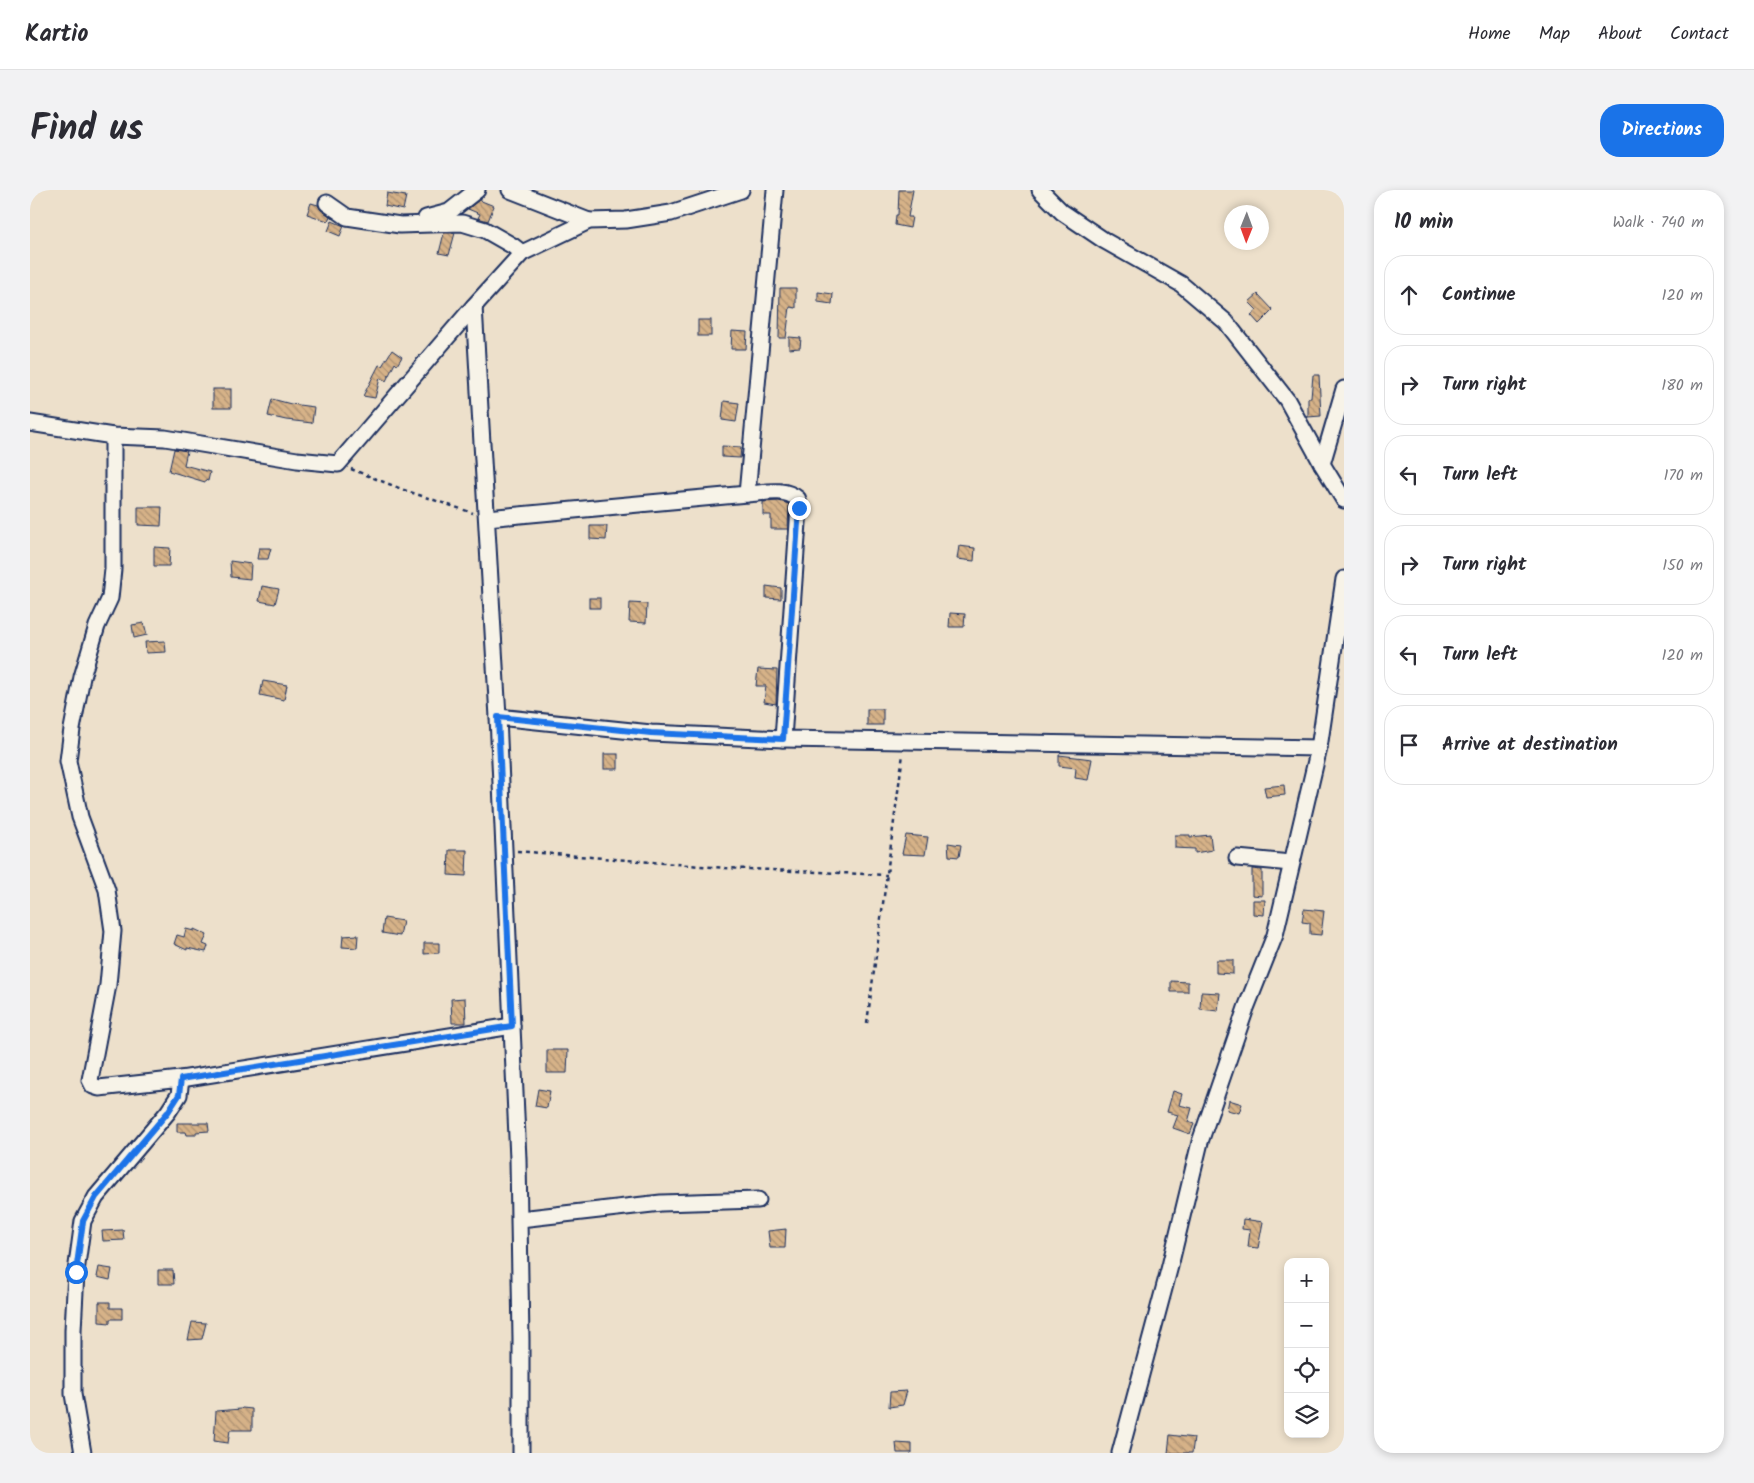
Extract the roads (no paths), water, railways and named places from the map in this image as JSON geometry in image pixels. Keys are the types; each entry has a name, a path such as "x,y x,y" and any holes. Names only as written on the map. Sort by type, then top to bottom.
{"street":[{"path":"400,225 449,212 477,190"},
{"path":"510,190 589,221 626,220 671,212 741,190"},
{"path":"747,494 775,190"},
{"path":"1040,190 1062,212 1105,241 1181,284 1226,322 1287,400 1344,500"},
{"path":"327,203 347,217"},
{"path":"332,221 347,217 400,225 462,223 485,230 522,253"},
{"path":"30,423 113,436 165,438 297,460 338,464 522,253 589,221"},
{"path":"474,306 488,518 512,1026 520,1219 522,1453"},
{"path":"1322,464 1344,389"},
{"path":"113,436 113,569 110,598 97,626 82,677 68,761 80,817 107,890 113,931 108,986 90,1080 94,1086 99,1088 181,1079 512,1026"},
{"path":"488,518 780,491 790,493 798,499 799,508 783,739"},
{"path":"1120,1453 1170,1266 1200,1142 1246,1008 1275,935 1319,748 1344,579"},
{"path":"498,717 651,733 783,739 1319,748"},
{"path":"1237,858 1291,863"},
{"path":"83,1453 74,1394 73,1330 76,1272 83,1221 96,1197 168,1112 179,1095 181,1079"},
{"path":"520,1219 661,1203 758,1200"}]}
